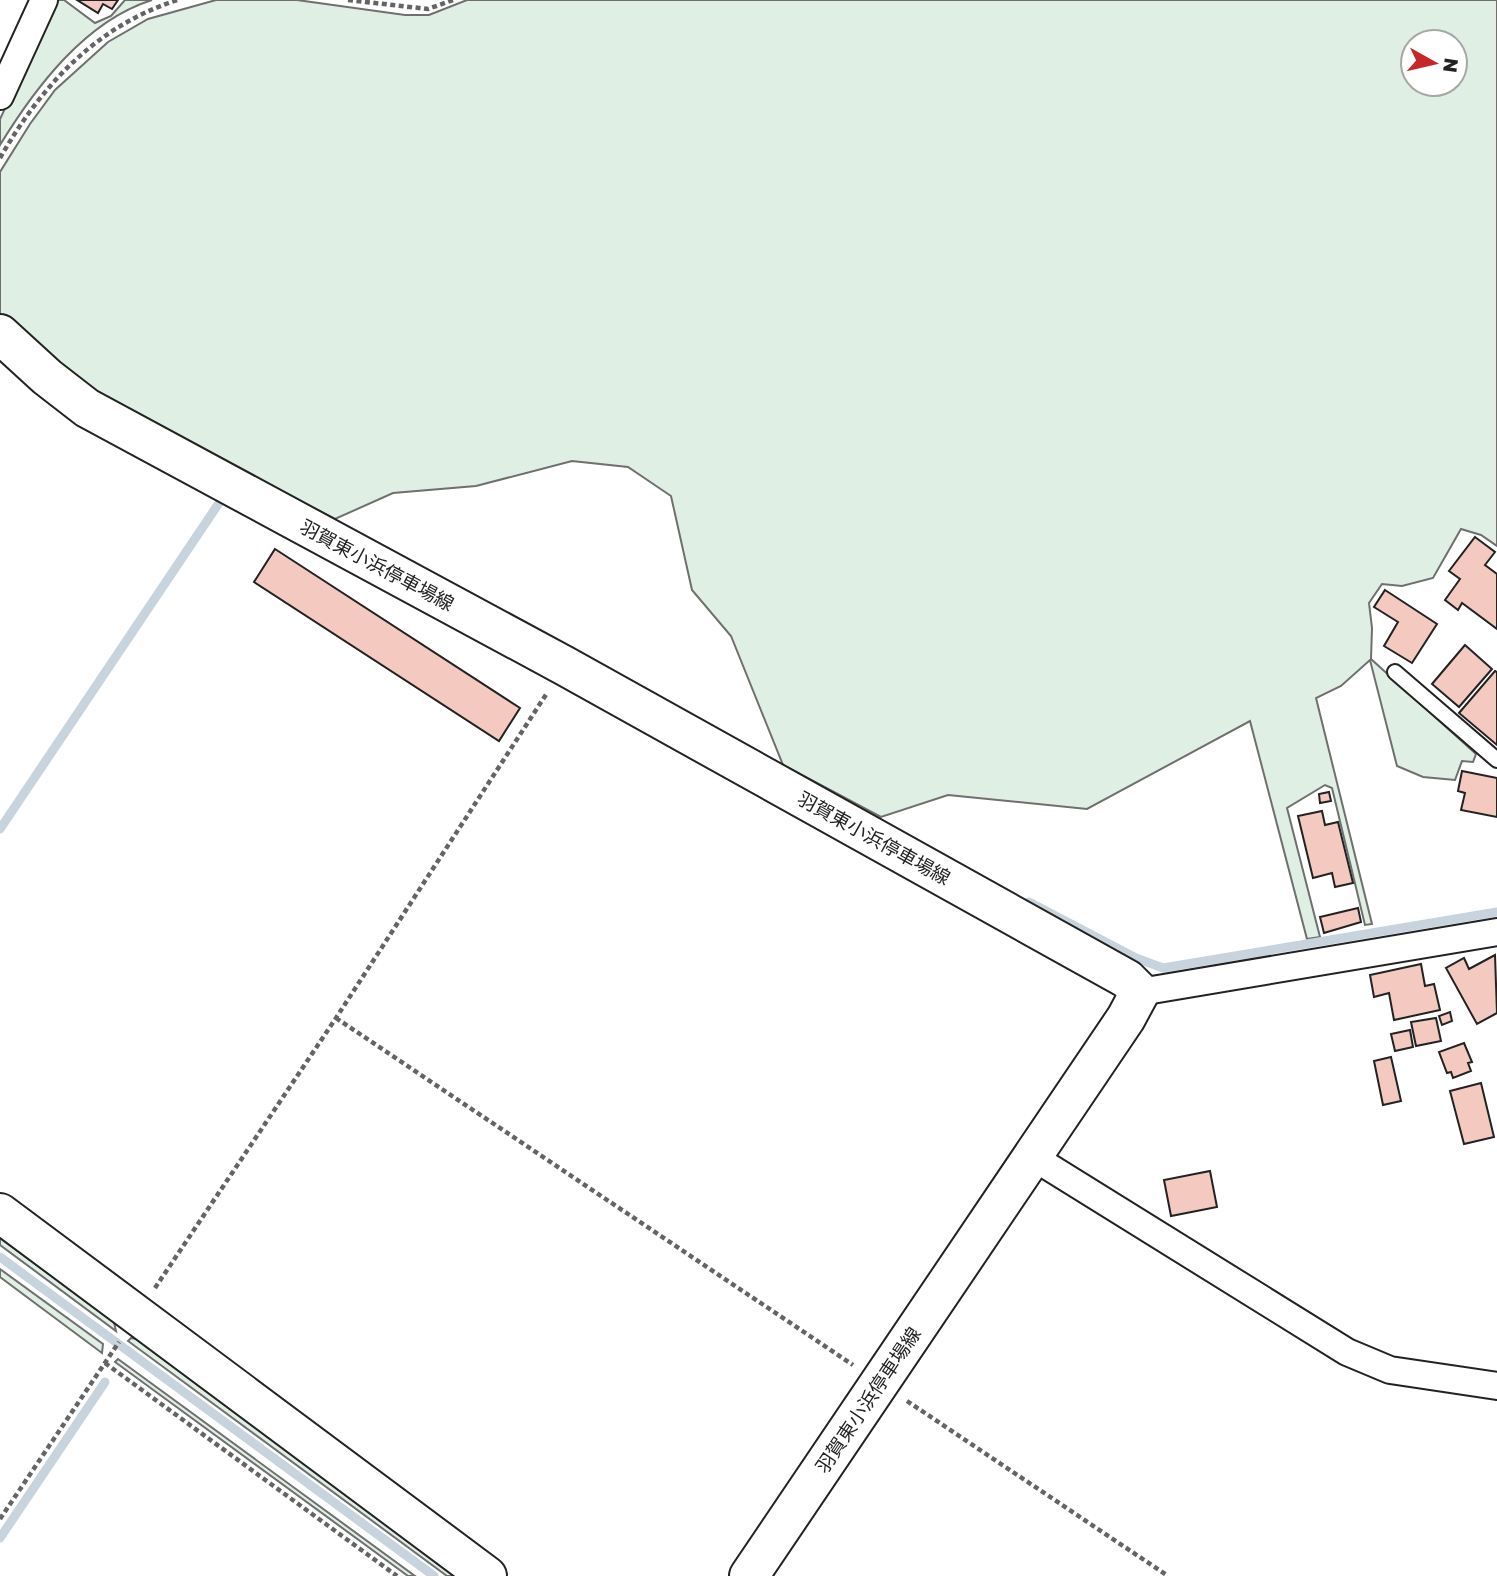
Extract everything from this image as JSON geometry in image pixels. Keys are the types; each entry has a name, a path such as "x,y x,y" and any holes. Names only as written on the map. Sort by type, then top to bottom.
{"main road":[{"name":"羽賀東小浜停車場線","path":"0,334 47,377 87,408 565,666 1127,979 1140,992 1033,1157 750,1576"},
{"path":"0,1213 130,1325 487,1576"}],"street":[{"path":"0,96 44,0"},
{"path":"1140,992 1497,932"},
{"path":"1033,1157 1347,1352 1400,1372 1497,1386"}],"lane":[{"path":"1395,672 1497,760"}],"path":[{"path":"0,158 22,119 72,61 105,34 145,11 177,0"},
{"path":"348,0 428,9 453,0"},
{"path":"0,1519 337,1018 565,666"},
{"path":"337,1018 1168,1576"},
{"path":"106,1360 397,1576"}],"green space":[{"path":"56,0 64,0 95,23 111,16 125,0 152,0 105,24 64,59 29,101 0,145 0,119"},
{"path":"216,0 297,0 405,15 429,15 467,0 1497,0 1497,546 1481,535 1461,529 1433,578 1402,586 1382,584 1369,603 1372,628 1371,659 1476,754 1473,762 1462,761 1455,780 1423,777 1397,766 1370,660 1341,686 1316,698 1372,924 1365,925 1332,788 1325,785 1287,808 1320,937 1307,939 1250,721 1087,809 948,795 881,817 783,765 731,636 692,590 671,496 628,467 572,461 476,486 393,493 335,519 233,466 93,400 0,324 0,172 55,90 108,42 148,19"},
{"path":"0,1238 114,1322 116,1331 0,1245"},
{"path":"0,1269 103,1344 102,1353 0,1277"},
{"path":"131,1338 137,1339 458,1576 447,1576 128,1341"},
{"path":"118,1359 415,1576 408,1576 115,1362"}],"building":[{"path":"77,0 118,0 112,9 103,4 98,13"},
{"path":"1475,537 1495,552 1485,565 1497,574 1497,629 1462,603 1458,610 1445,600 1460,579 1449,571"},
{"path":"275,549 520,708 499,741 254,582"},
{"path":"1385,590 1437,624 1412,663 1384,646 1398,622 1374,607"},
{"path":"1465,645 1492,669 1459,707 1432,684"},
{"path":"1495,671 1497,672 1497,745 1459,713"},
{"path":"1462,771 1497,778 1497,817 1461,810 1465,793 1458,791"},
{"path":"1329,792 1331,801 1320,803 1319,794"},
{"path":"1322,811 1325,825 1338,822 1353,883 1335,887 1332,873 1313,878 1298,816"},
{"path":"1358,908 1361,922 1324,933 1320,917"},
{"path":"1495,955 1497,1013 1477,1024 1446,968 1464,958 1469,969"},
{"path":"1421,964 1425,986 1434,984 1440,1010 1394,1020 1389,993 1374,997 1370,975"},
{"path":"1450,1012 1452,1021 1442,1025 1439,1016"},
{"path":"1436,1018 1441,1041 1416,1046 1411,1022"},
{"path":"1410,1030 1413,1047 1395,1051 1391,1034"},
{"path":"1464,1043 1472,1062 1468,1063 1471,1071 1453,1078 1451,1072 1447,1073 1439,1052"},
{"path":"1391,1057 1401,1101 1383,1105 1374,1061"},
{"path":"1481,1083 1494,1137 1464,1144 1450,1091"},
{"path":"1210,1171 1217,1207 1171,1216 1164,1180"}],"waterway":[{"path":"0,829 221,500"},
{"path":"1029,902 1136,958 1163,968 1497,912"},
{"path":"0,1257 434,1576"},
{"path":"0,1538 105,1382"}]}
